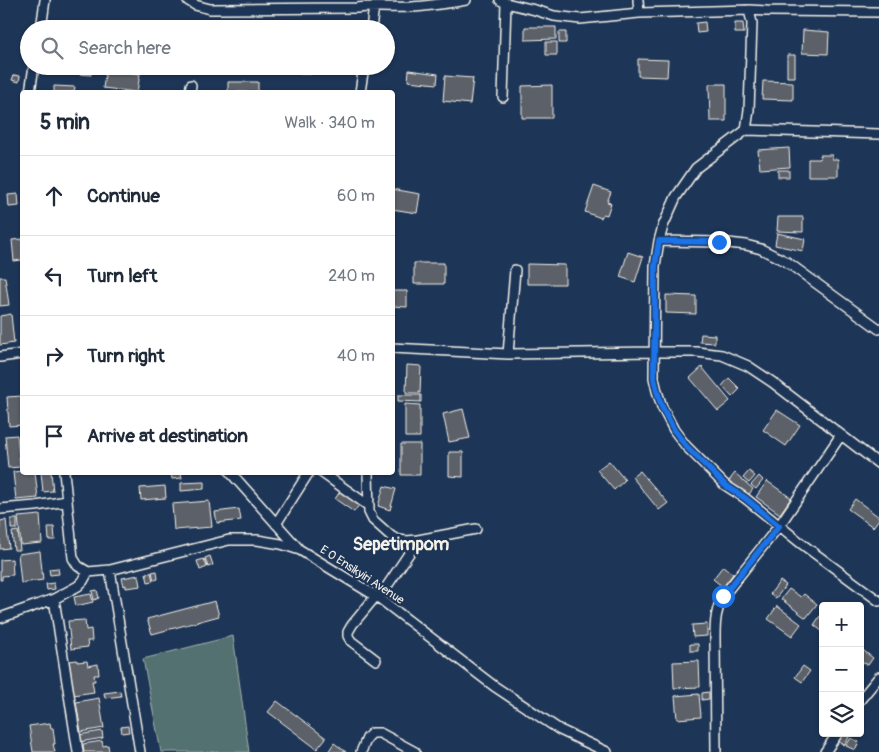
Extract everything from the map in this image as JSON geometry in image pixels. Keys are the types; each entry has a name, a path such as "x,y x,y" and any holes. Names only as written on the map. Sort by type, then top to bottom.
{"street":[{"path":"42,20 46,0"},
{"path":"187,0 196,4 357,4 410,7 466,0"},
{"path":"638,0 639,13"},
{"path":"767,0 767,11"},
{"path":"503,97 503,2 554,16 580,19 639,13 749,10 879,12"},
{"path":"372,20 374,6"},
{"path":"746,130 749,110 752,23 749,10"},
{"path":"30,90 33,75"},
{"path":"360,90 363,75"},
{"path":"879,134 746,130 696,168 676,197 663,226 659,241 655,266 654,352 654,378 662,407 674,430 686,446 725,485 745,498 879,601"},
{"path":"659,241 719,242 761,249 787,262 879,329"},
{"path":"508,354 515,270"},
{"path":"395,348 508,354 697,352 722,355 748,366 772,382 879,464"},
{"path":"0,357 20,354"},
{"path":"716,752 715,637 719,604 723,596 779,526 841,435"},
{"path":"0,618 54,599 78,586 88,572 78,566 73,558 64,475"},
{"path":"233,475 300,550"},
{"path":"276,524 307,475"},
{"path":"325,475 369,506"},
{"path":"368,475 369,512 373,520 392,537 406,541 418,540 476,529"},
{"path":"0,509 67,501"},
{"name":"E O Ensikyiri Avenue","path":"88,572 110,570 229,540 256,540 281,544 300,550 377,597 494,686 560,730 607,752"},
{"path":"376,660 351,641 348,632 377,597 418,540"},
{"path":"110,570 140,752"},
{"path":"54,599 78,752"},
{"path":"864,695 879,677"},
{"path":"361,752 372,732 375,732 415,752"},
{"path":"825,752 835,737"}],"green space":[{"path":"233,636 249,752 161,752 143,659"}],"building":[{"path":"705,22 706,32 697,33 696,23"},
{"path":"735,23 743,23 744,33 735,33"},
{"path":"525,27 556,27 556,39 525,40"},
{"path":"803,30 829,32 828,54 802,53"},
{"path":"559,32 566,32 566,43 559,43"},
{"path":"546,42 557,42 557,55 546,55"},
{"path":"787,55 795,55 795,77 787,77"},
{"path":"638,59 668,60 667,77 638,76"},
{"path":"409,70 438,74 437,84 408,81"},
{"path":"14,75 20,76 19,82 12,80"},
{"path":"105,75 140,75 137,90 103,88"},
{"path":"445,76 473,78 470,104 443,101"},
{"path":"763,81 793,82 793,100 762,99"},
{"path":"228,82 258,82 258,90 228,90"},
{"path":"709,84 726,84 726,121 710,121"},
{"path":"552,85 552,118 522,118 522,86"},
{"path":"54,86 75,87 74,90 54,90"},
{"path":"789,148 790,167 760,169 758,150"},
{"path":"820,155 832,155 832,159 838,159 838,176 808,176 808,159 820,159"},
{"path":"778,170 789,170 789,177 778,177"},
{"path":"594,186 611,192 607,202 611,203 607,215 603,214 601,218 585,212"},
{"path":"395,190 420,194 417,213 395,209"},
{"path":"18,194 19,206 9,207 8,195"},
{"path":"778,217 803,217 803,232 777,231"},
{"path":"777,233 805,239 803,251 775,245"},
{"path":"20,239 20,260 14,261 12,240"},
{"path":"628,252 643,257 635,282 620,277"},
{"path":"414,263 444,263 444,284 414,284"},
{"path":"527,264 565,265 565,284 527,284"},
{"path":"0,277 5,277 9,305 0,306"},
{"path":"395,291 407,291 407,307 395,306"},
{"path":"666,295 696,296 696,314 666,313"},
{"path":"11,314 14,343 0,345 0,316"},
{"path":"701,334 715,335 715,343 700,342"},
{"path":"407,365 421,366 420,393 406,393"},
{"path":"702,367 730,401 718,411 690,378"},
{"path":"729,378 740,389 732,397 722,386"},
{"path":"398,395 421,395 421,402 398,401"},
{"path":"20,396 20,425 9,426 7,397"},
{"path":"405,404 420,405 420,437 405,437"},
{"path":"463,409 470,438 449,442 443,414"},
{"path":"777,410 800,425 786,446 763,430"},
{"path":"17,435 20,467 8,468 5,436"},
{"path":"401,444 420,444 420,475 401,475"},
{"path":"449,452 463,452 463,477 449,476"},
{"path":"609,461 625,480 614,490 597,470"},
{"path":"20,471 20,475 35,475 38,498 16,500 13,472"},
{"path":"640,471 668,503 659,510 632,477"},
{"path":"749,471 755,476 749,483 743,478"},
{"path":"735,473 753,489 747,497 728,482"},
{"path":"41,475 51,475 53,491 43,492"},
{"path":"171,475 182,475 182,478 172,479"},
{"path":"759,476 763,480 756,489 751,485"},
{"path":"767,481 791,498 780,514 756,497"},
{"path":"204,482 204,489 181,491 181,483"},
{"path":"165,486 166,498 141,500 140,488"},
{"path":"384,486 396,489 390,510 378,506"},
{"path":"341,490 361,502 354,512 335,499"},
{"path":"855,499 879,517 873,527 848,509"},
{"path":"209,501 212,527 174,530 172,504"},
{"path":"239,509 241,520 217,523 215,512"},
{"path":"40,515 42,543 21,545 18,517"},
{"path":"11,519 17,519 17,529 11,529"},
{"path":"6,520 9,548 0,549 0,521"},
{"path":"48,527 54,527 55,540 49,540"},
{"path":"18,531 20,550 14,550 12,532"},
{"path":"40,551 43,580 21,583 18,554"},
{"path":"210,556 213,565 208,567 205,558"},
{"path":"12,559 13,575 2,576 2,580 0,580 0,560"},
{"path":"204,559 207,567 200,570 197,561"},
{"path":"723,566 733,574 723,587 713,579"},
{"path":"58,568 59,574 50,575 49,569"},
{"path":"157,571 158,579 154,580 152,572"},
{"path":"151,572 153,581 148,582 146,573"},
{"path":"139,575 141,586 126,588 126,585 124,586 122,578"},
{"path":"780,581 786,585 776,598 770,594"},
{"path":"54,583 55,589 47,590 46,584"},
{"path":"789,589 801,597 804,594 817,604 806,618 781,599"},
{"path":"97,590 99,598 94,600 92,591"},
{"path":"91,594 93,602 76,606 74,597"},
{"path":"215,601 219,616 152,634 147,619"},
{"path":"777,606 801,624 792,636 768,619"},
{"path":"819,618 819,629 814,625"},
{"path":"85,620 86,630 91,629 92,641 87,641 88,647 71,649 68,621"},
{"path":"707,624 707,636 693,637 692,625"},
{"path":"690,644 698,644 698,651 690,651"},
{"path":"864,651 873,658 868,665 864,662"},
{"path":"77,660 77,662 87,661 88,666 98,664 99,675 94,675 95,681 92,681 94,692 73,695 69,661"},
{"path":"699,661 700,687 674,688 673,662"},
{"path":"803,666 810,671 802,682 795,677"},
{"path":"120,691 121,696 105,698 104,693"},
{"path":"709,692 709,699 702,700 702,693"},
{"path":"699,694 701,717 677,719 675,696"},
{"path":"99,698 104,728 81,732 76,702"},
{"path":"277,701 326,738 317,749 268,712"},
{"path":"50,723 51,728 53,728 55,752 33,752 29,726"},
{"path":"128,726 129,732 122,733 121,727"},
{"path":"102,731 103,738 79,742 78,735"},
{"path":"839,737 849,737 845,745 837,741"},
{"path":"851,738 859,742 855,750 846,746"},
{"path":"102,741 103,746 108,745 109,752 84,752 83,744"},
{"path":"334,743 346,752 328,752"}],"district":[{"name":"Sepetimpom","path":"401,544"}],"route":[{"path":"719,242 659,241 655,266 654,378 662,407 674,430 686,446 725,485 745,498 779,526 723,596"}]}
